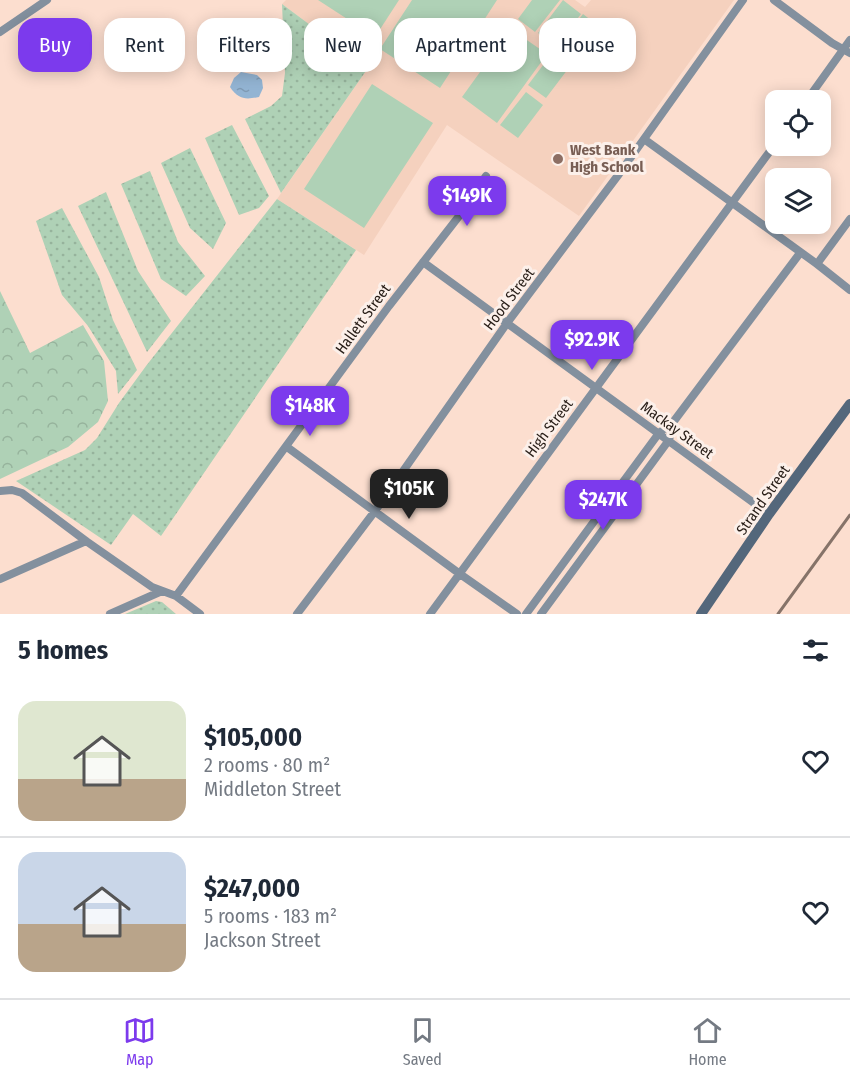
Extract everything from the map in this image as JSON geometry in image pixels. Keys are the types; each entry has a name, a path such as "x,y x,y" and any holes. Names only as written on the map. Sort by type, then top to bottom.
{"street":[{"path":"0,32 47,0"},
{"name":"Hood Street","path":"297,614 375,511 507,323 644,139 743,0"},
{"path":"774,0 847,51"},
{"path":"815,90 847,51 850,40"},
{"path":"644,139 850,290"},
{"name":"High Street","path":"430,614 766,156"},
{"name":"Hallett Street","path":"176,596 389,306 463,211 486,176"},
{"path":"817,264 850,219"},
{"path":"526,614 659,433 674,422 800,253"},
{"name":"Mackay Street","path":"423,262 769,514"},
{"name":"Strand Street","path":"701,614 769,514 850,404"},
{"path":"541,614 669,440 674,422"},
{"path":"287,447 517,614"},
{"path":"0,491 12,490 22,493 152,587 176,596 200,614"},
{"path":"0,579 86,541"},
{"path":"110,614 162,591"}],"shaded area":[{"name":"West Bank High School","path":"286,0 575,0 585,7 591,0 734,0 579,216 447,125 364,255 277,199 365,72 382,72 382,18 304,18 304,20 282,4"}],"green space":[{"path":"318,0 399,0 382,26 382,18 346,18"},
{"path":"412,0 497,0 485,18 400,18"},
{"path":"532,0 560,0 546,18 539,18 539,27 535,32 527,26 527,18 519,18"},
{"path":"563,0 581,14 578,18 549,18"},
{"path":"282,4 304,20 304,72 365,72 281,193 245,119 271,106 282,96 285,72 292,72 292,18 283,18"},
{"path":"394,28 394,58 382,50 382,46"},
{"path":"527,40 539,48 539,65 497,123 462,97 480,72 527,72"},
{"path":"539,70 566,72 546,98 528,85"},
{"path":"415,72 450,72 440,88"},
{"path":"372,84 433,123 364,228 304,189"},
{"path":"526,92 543,105 518,138 500,125"},
{"path":"232,125 269,196 259,208 239,215 205,138"},
{"path":"190,148 226,223 213,249 190,228 161,163"},
{"path":"150,171 178,242 205,276 186,296 161,279 121,184"},
{"path":"106,192 138,271 171,321 147,352 78,206"},
{"path":"277,199 356,250 161,536 133,514 111,545 16,481 85,450 97,438 146,366"},
{"path":"62,208 99,277 113,320 137,370 118,394 116,371 88,326 62,295 36,221"},
{"path":"0,291 30,353 83,325 104,361 108,401 98,422 68,447 0,479"},
{"path":"156,601 162,602 176,614 125,614"}],"water":[{"path":"241,72 257,75 262,80 263,88 259,97 242,98 236,94 230,87 234,78"}],"railway":[{"path":"778,614 850,515"}],"place":[{"name":"West Bank High School","path":"558,159"}]}
